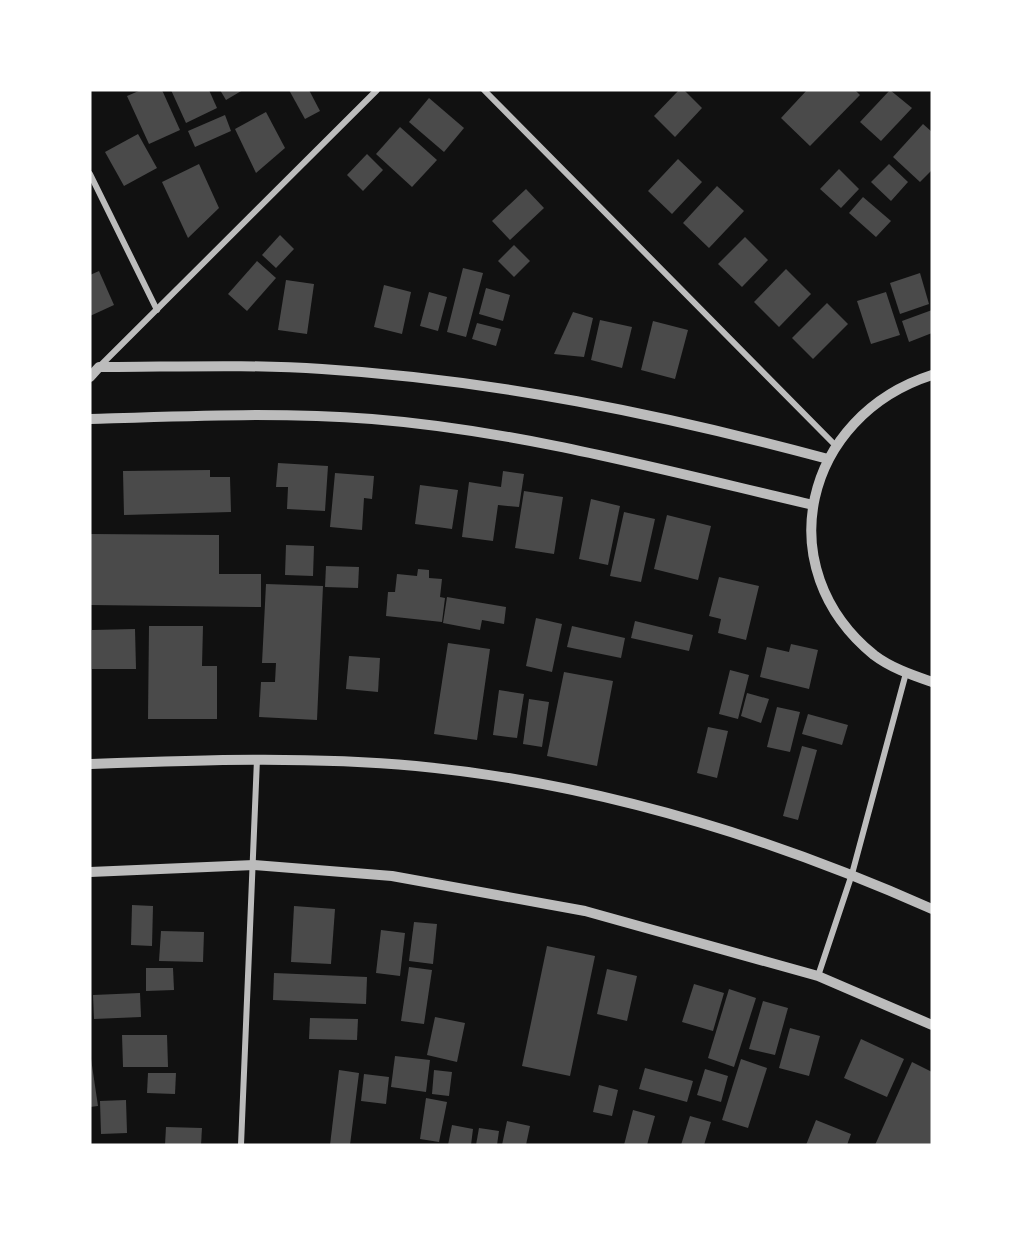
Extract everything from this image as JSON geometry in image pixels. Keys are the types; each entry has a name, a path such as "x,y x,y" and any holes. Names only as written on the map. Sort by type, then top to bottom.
{"street":[{"path":"90,377 377,90"},
{"path":"484,90 835,445"},
{"path":"90,174 157,310"},
{"path":"99,367 320,369 451,381 616,407 721,430 828,459"},
{"path":"932,375 908,382 880,398 855,419 835,445 813,505 812,539 818,573 831,605 851,633 876,656 906,673 932,682"},
{"path":"90,419 240,414 372,419 525,439 813,505"},
{"path":"818,976 852,874 906,673"},
{"path":"241,1145 257,758"},
{"path":"90,764 257,758 415,766 505,777 592,794 699,821 852,874 932,909"},
{"path":"90,872 254,866 392,876 585,911 818,976 932,1025"}],"building":[{"path":"141,90 162,90 180,130 149,144 127,96"},
{"path":"171,90 209,90 217,108 186,123"},
{"path":"220,90 243,90 226,100"},
{"path":"289,90 309,90 320,111 305,119"},
{"path":"679,90 684,90 702,108 675,137 654,116"},
{"path":"807,90 855,90 860,95 810,146 781,118"},
{"path":"890,90 912,108 881,141 860,122"},
{"path":"429,98 464,128 444,152 409,122"},
{"path":"266,112 285,148 256,173 235,129"},
{"path":"225,115 231,131 195,147 188,131"},
{"path":"923,124 932,132 932,170 920,182 893,157"},
{"path":"400,127 437,160 412,187 376,154"},
{"path":"138,134 157,168 124,186 105,152"},
{"path":"367,154 383,170 363,191 347,175"},
{"path":"678,159 702,182 672,214 648,191"},
{"path":"199,164 219,208 188,238 162,182"},
{"path":"889,164 908,182 891,201 871,182"},
{"path":"839,169 859,189 841,208 820,189"},
{"path":"717,186 744,211 709,248 683,223"},
{"path":"526,189 544,208 510,240 492,221"},
{"path":"863,197 891,221 876,237 849,213"},
{"path":"280,235 294,249 276,268 262,255"},
{"path":"745,237 768,260 742,287 718,264"},
{"path":"514,245 530,261 514,277 498,261"},
{"path":"257,261 276,278 247,311 228,294"},
{"path":"463,268 483,273 466,337 447,332"},
{"path":"786,269 811,294 779,327 754,302"},
{"path":"99,271 114,305 90,316 90,275"},
{"path":"920,273 929,304 900,314 890,283"},
{"path":"286,280 314,284 307,334 278,330"},
{"path":"384,285 411,292 402,334 374,327"},
{"path":"486,288 510,295 503,321 479,314"},
{"path":"429,292 447,297 438,331 420,326"},
{"path":"886,292 900,335 871,344 857,301"},
{"path":"827,303 848,324 813,359 792,338"},
{"path":"932,310 932,333 909,342 902,321"},
{"path":"573,312 593,318 584,357 554,354"},
{"path":"600,320 632,327 622,368 591,360"},
{"path":"653,321 688,330 675,379 641,370"},
{"path":"477,323 501,329 496,346 472,339"},
{"path":"278,463 328,466 325,511 287,509 288,487 276,487"},
{"path":"210,470 210,477 230,477 231,512 124,515 123,471"},
{"path":"503,471 524,474 519,507 498,505 493,541 462,537 469,482 501,487"},
{"path":"335,473 374,476 372,499 364,498 362,530 330,527"},
{"path":"420,485 458,490 452,529 415,524"},
{"path":"524,491 563,497 554,554 515,548"},
{"path":"591,499 620,506 608,565 579,559"},
{"path":"624,512 655,519 641,582 610,576"},
{"path":"667,515 711,526 698,580 654,569"},
{"path":"90,534 219,535 219,574 261,574 261,607 90,605"},
{"path":"286,545 314,546 313,576 285,575"},
{"path":"326,566 359,567 358,588 325,587"},
{"path":"418,569 429,570 429,578 442,579 440,597 445,598 442,622 386,616 388,592 395,592 397,574 417,576"},
{"path":"719,577 759,586 746,640 718,633 721,619 709,616"},
{"path":"266,584 323,586 317,720 259,717 261,682 275,682 276,663 262,663"},
{"path":"447,597 506,607 504,624 482,620 480,630 443,623"},
{"path":"536,618 562,624 552,672 526,666"},
{"path":"635,621 693,635 689,651 631,638"},
{"path":"149,626 203,626 202,666 217,666 217,719 148,719"},
{"path":"572,626 625,638 621,658 567,647"},
{"path":"135,629 136,669 92,669 92,630"},
{"path":"448,643 490,649 477,740 434,734"},
{"path":"791,644 818,650 809,689 760,677 767,647 789,652"},
{"path":"349,656 380,658 378,692 346,689"},
{"path":"730,670 749,675 738,719 719,714"},
{"path":"564,672 613,681 597,766 547,756"},
{"path":"499,690 524,694 517,738 493,735"},
{"path":"747,693 769,699 761,723 741,716"},
{"path":"529,699 549,702 542,747 523,744"},
{"path":"777,707 800,712 790,752 767,747"},
{"path":"808,714 848,725 842,745 802,734"},
{"path":"708,727 728,731 717,778 697,773"},
{"path":"802,746 817,750 798,820 783,816"},
{"path":"132,905 153,906 152,946 131,945"},
{"path":"294,906 335,909 331,964 291,962"},
{"path":"414,922 437,924 433,964 409,961"},
{"path":"381,930 405,933 400,976 376,973"},
{"path":"161,931 204,932 203,962 159,961"},
{"path":"547,946 595,956 570,1076 522,1066"},
{"path":"409,967 432,970 424,1024 401,1021"},
{"path":"146,968 173,968 174,990 146,991"},
{"path":"607,969 637,976 627,1021 597,1014"},
{"path":"274,973 367,977 366,1004 273,1000"},
{"path":"694,984 724,993 713,1031 682,1022"},
{"path":"729,989 756,998 734,1067 708,1058"},
{"path":"140,993 141,1017 94,1019 93,995"},
{"path":"763,1001 788,1008 775,1055 749,1049"},
{"path":"435,1017 465,1023 457,1062 427,1055"},
{"path":"310,1018 358,1019 357,1040 309,1039"},
{"path":"790,1028 820,1036 809,1076 779,1068"},
{"path":"122,1035 167,1035 168,1067 123,1067"},
{"path":"861,1039 904,1059 887,1097 844,1078"},
{"path":"90,1052 98,1106 90,1107"},
{"path":"395,1056 430,1060 426,1092 391,1087"},
{"path":"741,1059 767,1068 748,1128 722,1120"},
{"path":"912,1062 932,1072 932,1145 875,1145"},
{"path":"645,1068 693,1081 687,1102 639,1089"},
{"path":"705,1069 728,1076 721,1102 697,1095"},
{"path":"339,1070 359,1073 350,1145 330,1145"},
{"path":"434,1070 452,1072 449,1096 432,1094"},
{"path":"148,1073 176,1073 175,1094 147,1093"},
{"path":"364,1074 389,1077 386,1104 361,1101"},
{"path":"599,1085 618,1090 612,1116 593,1112"},
{"path":"426,1098 447,1102 439,1142 420,1139"},
{"path":"126,1100 127,1133 101,1134 100,1101"},
{"path":"633,1110 655,1116 647,1145 624,1145"},
{"path":"690,1116 711,1122 704,1145 681,1145"},
{"path":"816,1120 851,1134 847,1145 806,1145"},
{"path":"507,1121 530,1126 526,1145 502,1145"},
{"path":"452,1125 473,1129 471,1145 448,1145"},
{"path":"166,1127 202,1128 201,1145 165,1145"},
{"path":"479,1128 499,1131 497,1145 476,1145"}]}
